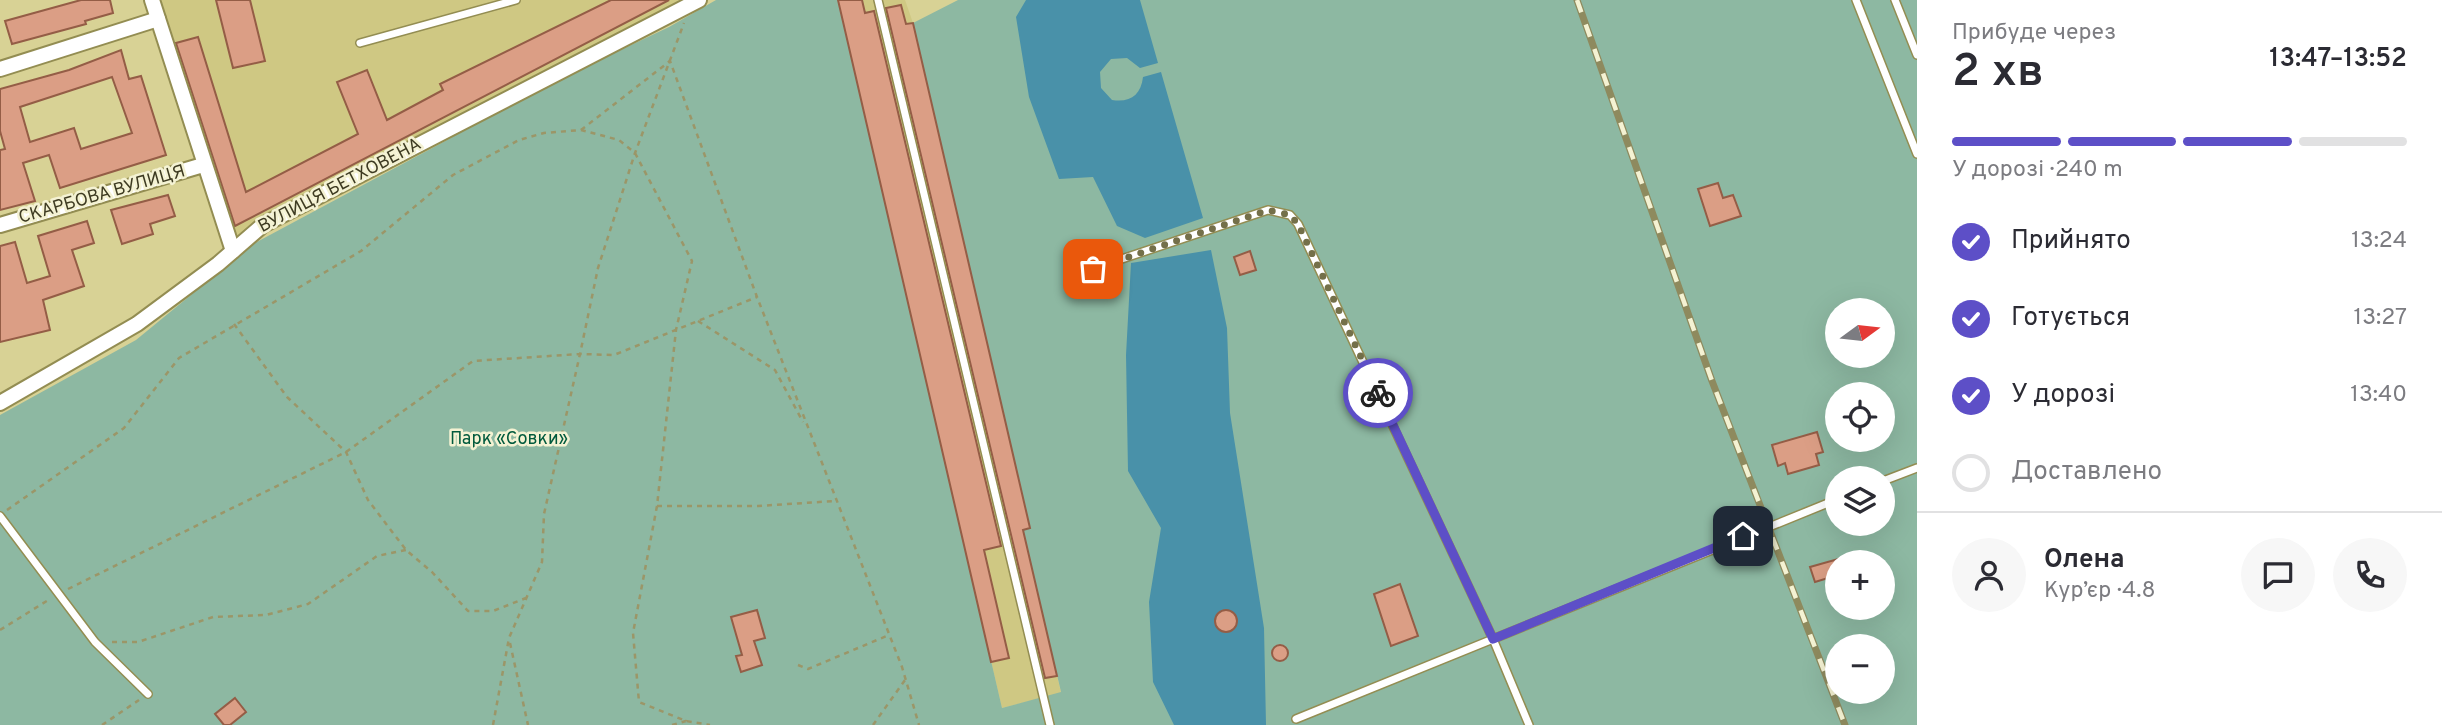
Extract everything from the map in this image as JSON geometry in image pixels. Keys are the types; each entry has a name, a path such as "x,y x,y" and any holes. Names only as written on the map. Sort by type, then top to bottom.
{"street":[{"path":"152,0 233,251"},
{"name":"ВУЛИЦЯ БЕТХОВЕНА","path":"0,403 136,324 263,225 698,0"},
{"path":"0,69 158,19"},
{"name":"СКАРБОВА ВУЛИЦЯ","path":"0,225 203,164"}],"lane":[{"path":"360,43 516,0"},
{"path":"878,0 1050,725"},
{"path":"1856,0 1917,154"},
{"path":"1895,0 1917,55"},
{"path":"1068,277 1268,210 1290,215 1298,224 1493,639 1529,725"},
{"path":"1895,476 1917,468"},
{"path":"1296,719 1825,504"},
{"path":"0,515 95,642 148,694"}],"path":[{"path":"493,725 510,639 542,562 544,514 598,268 635,153 688,13"},
{"path":"581,130 670,61"},
{"path":"670,61 757,297 889,635 919,725"},
{"path":"0,515 124,428 179,358 362,251 453,175 519,140 544,133 581,130 620,140 635,153 692,261 676,330 657,506 633,633 639,702 686,723"},
{"path":"0,630 57,594 346,452 473,361 580,354 614,355 757,297"},
{"path":"698,321 775,370 810,434"},
{"path":"234,324 286,397 346,452 368,500 406,550 432,572 468,611 493,611 526,598"},
{"path":"657,506 758,506 836,501"},
{"path":"95,642 138,642 213,617 266,615 308,604 377,556 406,550"},
{"path":"798,665 808,669 889,635"},
{"path":"510,639 528,725"},
{"path":"873,725 905,680"},
{"path":"102,725 148,694"},
{"path":"672,725 710,725"}],"shaded area":[{"path":"152,0 699,0 263,225 233,251"},
{"path":"838,0 905,0 913,23 1030,528 1023,531 1061,693 1002,708"}],"green space":[{"name":"Парк «Совки»","path":"716,0 838,0 1002,708 1061,692 1023,530 1030,528 913,23 958,0 1917,0 1917,725 0,725 0,415 136,340 253,244 449,139 513,101 669,27"}],"water":[{"path":"1026,0 1140,0 1158,63 1140,68 1127,58 1111,59 1100,72 1101,88 1112,100 1129,99 1140,89 1143,77 1161,72 1203,218 1145,238 1117,226 1093,177 1059,179 1029,97 1016,17"},
{"path":"1211,250 1227,328 1230,413 1264,628 1266,725 1174,725 1153,682 1149,602 1161,528 1128,471 1126,355 1131,263","holes":["1223,610 1232,612 1237,619 1236,627 1230,632 1222,632 1215,625 1216,616"]}],"building":[{"path":"81,0 110,0 113,13 85,21 86,24 12,44 5,21"},
{"path":"216,0 250,0 265,61 233,68"},
{"path":"611,0 669,0 235,226 176,43 198,37 246,192 358,134 337,82 367,70 387,120 443,90 440,84"},
{"path":"838,0 862,0 865,13 874,11 1001,546 984,550 1009,658 991,662"},
{"path":"901,5 906,24 913,23 1030,528 1023,530 1057,676 1045,678 886,8"},
{"path":"121,50 129,79 141,76 166,155 60,188 49,155 23,163 35,201 0,210 0,150 5,149 0,131 0,89 69,70","holes":["112,77 132,133 81,149 74,128 30,142 20,107"]},
{"path":"1718,183 1723,198 1733,195 1741,216 1710,226 1698,189"},
{"path":"168,195 175,216 150,224 153,234 122,244 111,210"},
{"path":"87,221 94,243 72,250 84,286 43,300 50,330 0,342 0,246 15,242 27,283 50,276 38,236"},
{"path":"1250,251 1256,270 1240,275 1234,257"},
{"path":"1817,432 1823,452 1816,454 1819,465 1788,474 1785,463 1778,466 1772,445"},
{"path":"1825,563 1825,579 1815,582 1810,567"},
{"path":"1400,584 1418,636 1391,646 1374,594"},
{"path":"757,610 765,638 754,641 762,665 741,672 736,656 742,655 731,617"},
{"path":"1226,610 1234,613 1237,621 1234,629 1226,632 1218,629 1215,621 1218,613"},
{"path":"1280,645 1286,647 1286,659 1280,661 1274,659 1272,653 1274,647"},
{"path":"235,698 246,712 230,725 224,725 215,714"}],"railway":[{"path":"1577,0 1712,381 1845,725"}],"way so far":[{"path":"1093,269 1268,210 1290,215 1298,224 1378,393"}],"route":[{"path":"1378,393 1493,639 1743,536"}]}
